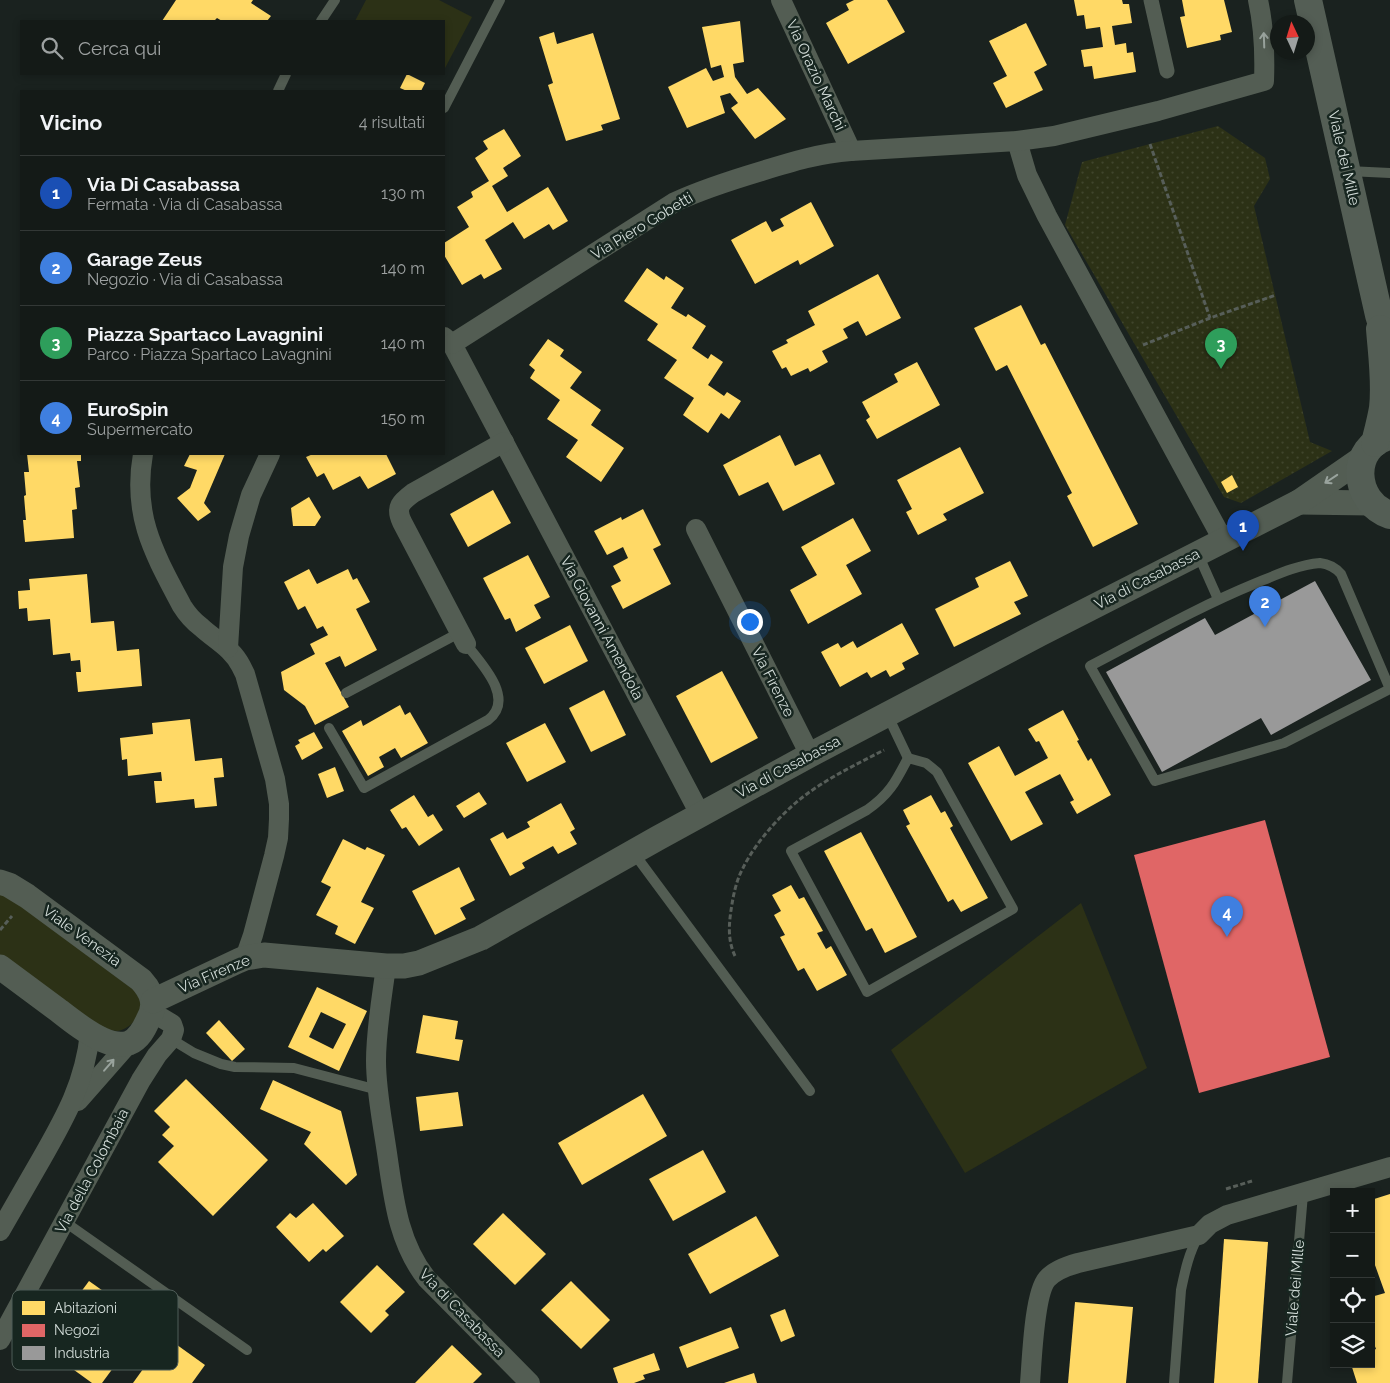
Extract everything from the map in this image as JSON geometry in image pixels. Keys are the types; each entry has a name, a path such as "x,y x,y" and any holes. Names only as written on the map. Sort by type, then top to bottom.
{"main road":[{"name":"Viale dei Mille","path":"1308,0 1379,316 1390,350"},
{"name":"Viale dei Mille","path":"1379,316 1384,394 1376,445 1360,469 1360,482 1364,493 1380,509"}],"street":[{"name":"Via Orazio Marchi","path":"781,0 851,151"},
{"path":"1151,0 1167,71"},
{"name":"Via Piero Gobetti","path":"448,341 656,214 711,186 826,153 1017,141 1054,136 1158,111 1264,81 1263,22 1258,0"},
{"path":"1017,141 1027,174 1043,208 1223,540"},
{"name":"Via Giovanni Amendola","path":"448,341 504,442 700,814"},
{"path":"462,638 402,522 400,507 406,498 413,493 504,442"},
{"name":"Via di Casabassa","path":"530,1383 427,1279 407,1247 398,1220 378,1090 377,1033 386,966 404,966 419,963 474,941 508,924 700,814 810,755 1299,502 1376,445"},
{"path":"143,455 140,475 140,501 144,525 158,560 187,613 200,627 228,648 238,659 245,674 278,791 279,828 276,847 253,936 245,958"},
{"path":"228,648 233,567 239,536 251,495 270,455"},
{"name":"Via di Casabassa","path":"1299,502 1380,509"},
{"name":"Via Firenze","path":"696,529 810,755"},
{"name":"Viale Venezia","path":"0,866 9,886 141,980 151,994 152,1008"},
{"name":"Via Firenze","path":"152,1008 245,958 274,955 386,966"},
{"path":"0,967 90,1033 117,1044 129,1043"},
{"path":"67,1114 129,1043 136,1039 152,1008 162,1018 172,1024 174,1030 171,1039"},
{"path":"0,1231 67,1114 83,1071 90,1033"},
{"name":"Via della Colombaia","path":"28,1290 141,1080 157,1055 171,1039"},
{"path":"1030,1383 1038,1300 1043,1286 1051,1275 1059,1270 1078,1263 1199,1235 1205,1228 1220,1218 1390,1167"},
{"name":"Via della Colombaia","path":"0,1340 12,1318"}],"lane":[{"path":"321,20 335,0"},
{"path":"445,106 500,0"},
{"path":"278,90 286,75"},
{"path":"1347,171 1390,173"},
{"path":"1198,553 1218,599"},
{"path":"1320,563 1335,568 1344,580 1390,689 1284,743 1155,781 1090,666 1218,599 1299,567 1320,563"},
{"path":"329,728 364,788 488,720 499,708 499,696 494,682 462,638 346,693"},
{"path":"887,714 908,758 926,763 937,772 1013,909 867,992 791,851 867,810 878,802 892,788 908,758"},
{"path":"633,852 810,1091"},
{"path":"171,1039 194,1053 221,1064 235,1067 294,1068 378,1090"},
{"name":"Viale dei Mille","path":"1287,1383 1303,1194"},
{"path":"65,1222 161,1290"},
{"path":"1174,1383 1181,1290 1191,1251 1199,1235"},
{"path":"178,1302 246,1350"}],"path":[{"path":"1150,144 1210,318"},
{"path":"1121,353 1210,318 1276,295"},
{"path":"736,958 730,944 728,930 734,893 743,867 762,839 774,825 811,791 900,741"}],"green space":[{"path":"366,0 439,0 472,17 445,68 445,20 356,20"},
{"path":"1218,126 1265,158 1270,179 1254,206 1310,442 1332,451 1241,503 1224,497 1065,225 1082,162"},
{"path":"0,894 5,894 138,993 141,1009 127,1028 118,1031 98,1026 0,957"},
{"path":"1081,903 1147,1068 965,1173 891,1050"}],"building: Abitazioni":[{"path":"176,0 253,0 251,3 271,16 268,20 220,20 217,18 215,20 163,20"},
{"path":"854,0 887,0 905,32 848,64 826,23 849,10 846,4"},
{"path":"1074,0 1122,0 1123,4 1129,4 1132,23 1112,26 1115,45 1126,43 1127,53 1133,52 1136,72 1094,79 1092,66 1084,67 1081,50 1103,47 1100,27 1086,29 1084,15 1077,16"},
{"path":"1182,0 1224,0 1232,32 1220,35 1221,40 1187,48 1180,17 1185,16"},
{"path":"740,21 744,62 733,64 735,77 747,94 758,88 786,119 755,139 731,108 738,103 730,93 720,96 725,113 687,128 668,87 706,68 713,81 724,77 721,65 711,68 702,27"},
{"path":"1026,23 1047,65 1034,72 1043,90 1006,108 993,83 1007,76 989,41"},
{"path":"554,32 557,44 593,33 620,119 601,125 603,130 566,141 548,85 553,83 539,37"},
{"path":"406,75 425,83 422,90 405,90 400,88"},
{"path":"504,129 521,156 503,168 508,176 492,186 507,212 548,187 568,221 553,230 549,224 524,239 513,222 485,240 502,269 484,279 481,274 462,285 445,257 445,242 469,227 457,207 473,197 471,192 489,181 475,158 488,149 483,141"},
{"path":"811,202 834,246 800,265 798,260 755,284 731,240 766,221 772,232 784,226 780,219"},
{"path":"647,268 664,280 666,276 684,288 671,308 686,317 688,314 706,326 692,348 708,359 711,354 723,362 708,385 724,396 727,392 741,401 729,419 721,413 708,433 683,415 694,398 664,378 677,360 647,340 658,324 624,301"},
{"path":"878,274 901,318 866,336 858,321 843,329 848,338 822,351 828,362 810,372 808,368 791,376 786,367 782,369 772,351 788,343 786,340 815,325 808,311"},
{"path":"1021,305 1041,345 1045,343 1138,524 1093,547 1067,496 1072,493 1007,365 996,371 974,328"},
{"path":"548,339 564,350 560,356 582,372 570,388 601,410 591,425 624,448 601,482 566,457 578,440 547,419 560,400 530,378 535,370 529,365"},
{"path":"917,362 940,405 877,439 866,420 870,417 862,402 898,382 894,374"},
{"path":"780,435 795,466 820,454 835,484 783,511 768,482 739,496 723,465"},
{"path":"960,447 984,493 943,514 947,520 918,535 906,512 912,509 897,480"},
{"path":"27,455 81,455 81,461 77,461 80,487 75,488 77,509 72,510 74,538 25,542 23,520 26,520 24,472 29,472"},
{"path":"190,455 225,455 204,503 211,512 198,521 177,498 190,488 197,470 184,466"},
{"path":"311,455 386,455 396,474 368,489 360,476 333,490 324,473 317,477 306,457"},
{"path":"1232,475 1238,487 1227,493 1221,482"},
{"path":"493,490 511,523 468,547 450,514"},
{"path":"309,497 321,517 315,526 293,526 291,508"},
{"path":"643,509 661,545 653,549 671,584 623,609 611,586 621,581 613,566 628,558 623,547 607,555 594,531 621,517 622,520"},
{"path":"853,518 871,551 846,565 862,594 808,624 790,590 817,575 801,547"},
{"path":"528,555 550,597 534,605 541,618 516,632 510,618 505,620 483,578"},
{"path":"1010,561 1028,596 1014,602 1021,614 954,647 935,609 979,587 975,578"},
{"path":"309,569 317,584 348,569 353,580 357,578 370,602 356,609 377,650 345,667 340,656 325,663 349,707 315,725 305,706 284,690 281,672 315,654 310,644 328,635 323,626 317,629 305,606 298,610 284,582"},
{"path":"87,574 91,623 114,621 117,651 139,649 142,686 78,692 76,672 81,672 80,660 71,661 70,653 53,655 50,619 28,621 27,608 19,609 18,591 30,590 29,579"},
{"path":"902,623 919,654 902,663 905,669 890,677 886,670 871,678 867,672 840,687 821,652 838,643 841,648 853,641 857,648"},
{"path":"570,625 588,661 544,684 525,648"},
{"path":"722,671 758,738 711,763 676,696"},
{"path":"604,690 626,735 591,752 569,708"},
{"path":"400,705 405,715 410,712 428,743 401,758 395,748 379,757 384,767 368,776 342,731 361,720 363,726"},
{"path":"1063,710 1088,761 1091,758 1111,795 1077,814 1070,802 1074,800 1060,774 1025,792 1043,824 1011,841 968,763 999,746 1015,776 1048,758 1039,741 1036,742 1028,729"},
{"path":"190,719 195,761 222,758 224,777 214,778 217,806 195,808 194,799 156,803 154,781 162,781 161,772 128,776 127,759 122,760 120,738 153,734 152,723"},
{"path":"545,723 566,762 527,782 506,743"},
{"path":"314,732 323,748 302,760 295,746 300,743 298,740"},
{"path":"335,767 344,791 327,798 318,774"},
{"path":"479,792 487,804 464,818 456,806"},
{"path":"414,795 428,817 433,814 443,830 419,846 406,827 402,829 390,810"},
{"path":"931,795 941,813 945,811 953,826 950,828 988,898 961,912 953,899 948,902 906,826 910,824 903,810"},
{"path":"561,803 575,829 570,832 577,844 558,854 553,846 522,863 525,868 510,876 490,839 503,832 507,839 530,827 527,822"},
{"path":"861,832 917,937 885,953 872,928 866,931 824,851"},
{"path":"343,839 365,850 367,847 385,855 361,902 374,908 355,944 335,934 338,926 316,915 331,887 321,882"},
{"path":"459,867 475,900 460,908 466,919 435,935 412,891"},
{"path":"791,885 799,899 804,897 823,931 817,933 826,949 831,946 847,975 817,991 804,968 798,971 780,937 785,935 774,915 781,911 772,895"},
{"path":"317,987 367,1011 339,1071 288,1047","holes":["321,1012 346,1024 333,1049 309,1037"]},
{"path":"423,1015 458,1021 455,1039 463,1040 459,1061 416,1053"},
{"path":"219,1020 245,1049 232,1061 206,1033"},
{"path":"186,1079 268,1160 213,1216 158,1162 174,1146 162,1135 170,1127 154,1111"},
{"path":"273,1080 341,1111 357,1175 346,1185 304,1144 311,1132 260,1109"},
{"path":"458,1092 463,1126 420,1131 416,1097"},
{"path":"643,1094 667,1136 582,1185 558,1143"},
{"path":"703,1150 726,1192 673,1221 649,1179"},
{"path":"1390,1194 1390,1383 1357,1383 1352,1368 1375,1368 1375,1296 1385,1293 1375,1265 1375,1199"},
{"path":"313,1203 344,1236 326,1252 323,1249 309,1262 276,1227 290,1213 296,1218"},
{"path":"503,1213 546,1254 515,1285 473,1244"},
{"path":"756,1216 779,1256 710,1294 688,1254"},
{"path":"1224,1239 1268,1242 1258,1383 1214,1383"},
{"path":"377,1265 405,1292 385,1311 389,1315 371,1333 340,1302"},
{"path":"89,1281 102,1290 82,1290"},
{"path":"571,1281 610,1320 581,1349 541,1310"},
{"path":"1075,1302 1133,1307 1126,1383 1068,1383"},
{"path":"785,1309 795,1336 781,1342 770,1315"},
{"path":"731,1327 739,1348 687,1368 679,1347"},
{"path":"452,1345 482,1374 473,1383 415,1383"},
{"path":"178,1346 205,1365 192,1383 133,1383 142,1370 178,1370"},
{"path":"654,1353 660,1370 643,1375 645,1379 634,1383 618,1383 613,1368"},
{"path":"74,1370 112,1370 102,1383 92,1383"},
{"path":"754,1373 757,1383 724,1383"}],"building: Negozi":[{"path":"1265,820 1330,1057 1199,1093 1134,855"}],"building: Industria":[{"path":"1315,581 1371,680 1271,735 1261,718 1162,772 1106,672 1205,618 1215,635"}],"place":[{"name":"Piazza Spartaco Lavagnini","path":"1221,369"},
{"name":"Via Di Casabassa","path":"1243,551"},
{"name":"Garage Zeus","path":"1265,627"},
{"name":"EuroSpin","path":"1227,937"}]}
